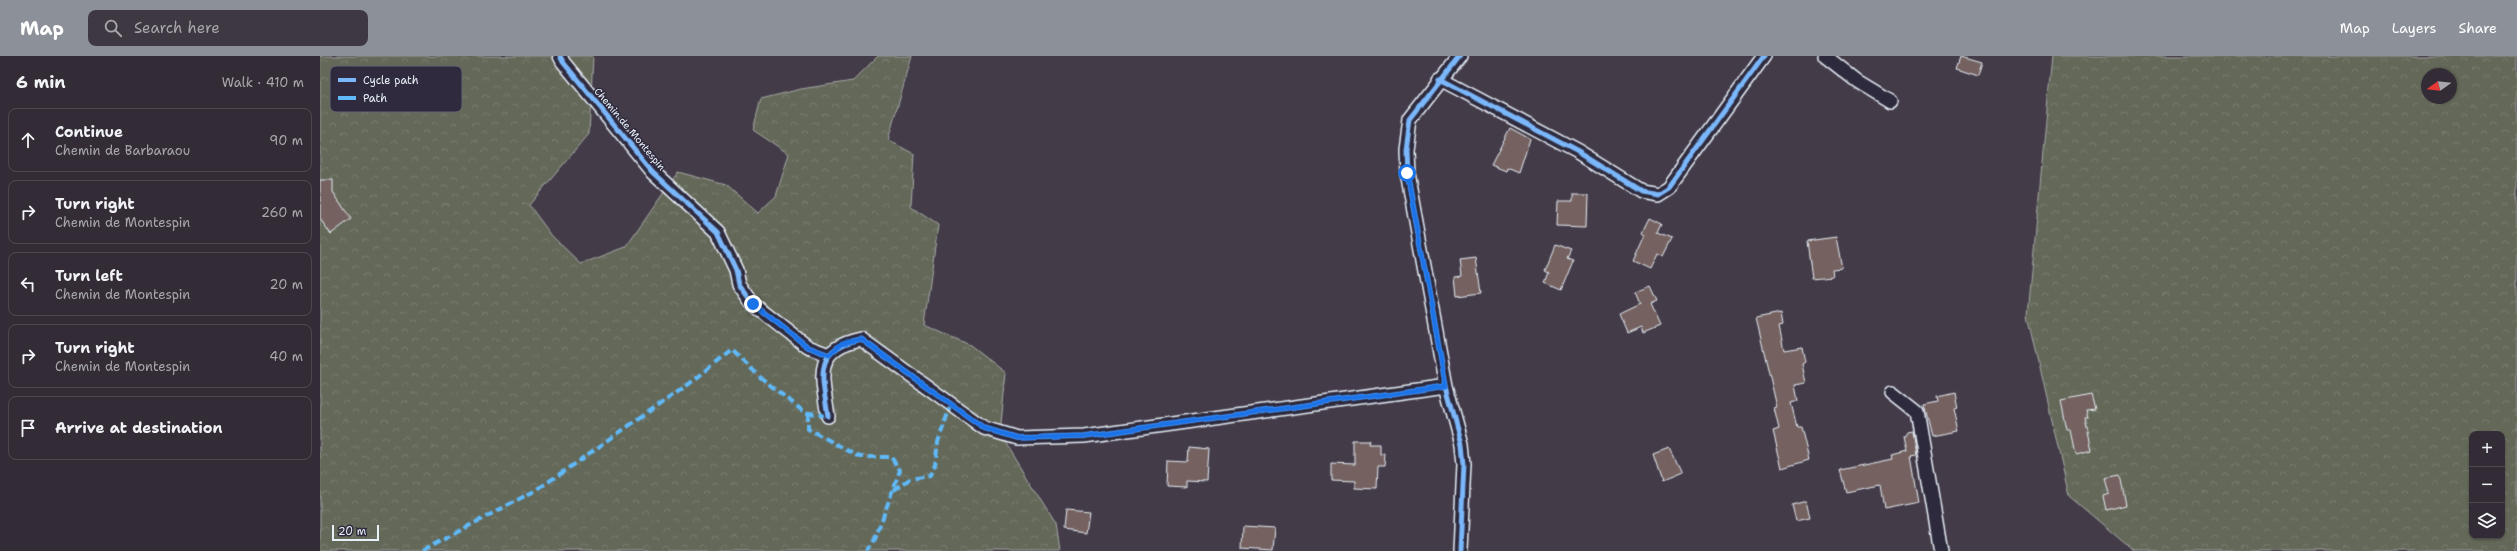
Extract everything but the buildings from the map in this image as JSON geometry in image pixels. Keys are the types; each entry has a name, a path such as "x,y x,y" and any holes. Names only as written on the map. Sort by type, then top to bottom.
{"street":[{"name":"Chemin de Montespin","path":"560,56 653,172 718,232 736,270 739,284 753,304 808,347 829,355"},
{"path":"1460,56 1440,79 1410,120 1406,149 1407,173 1446,386 1462,444 1464,464 1460,551"},
{"path":"1440,79 1578,152 1640,191 1658,194 1669,187 1764,56"},
{"path":"1825,56 1857,81 1890,101"},
{"path":"828,416 821,371 829,355 842,343 861,339 984,428 1017,438 1084,436 1446,386"},
{"path":"1893,392 1917,411 1941,551"}],"green space":[{"path":"320,56 593,56 589,134 529,205 552,236 581,264 626,247 678,172 726,185 758,213 776,196 789,154 753,130 761,99 801,89 853,81 878,56 912,56 888,140 914,154 911,207 938,225 924,325 970,345 1006,373 1000,434 1056,525 1060,551 320,551"},
{"path":"2052,56 2517,56 2517,551 2134,551 2069,496 2028,314"}],"marked path":[{"path":"422,551 538,489 689,384 732,350 760,377 804,412 828,416"},
{"path":"894,490 910,479 930,476 935,465 938,442 951,404"},
{"path":"808,412 808,429 860,457 891,457 900,470 875,539 868,551"}],"cycle path":[{"path":"560,56 563,62 653,172 718,232 736,270 739,284 753,304 808,347 829,355"},
{"path":"1460,56 1410,120 1406,149 1407,173 1446,386 1462,444 1464,464 1460,551"},
{"path":"1440,79 1578,152 1641,191 1658,194 1669,187 1764,56"},
{"path":"828,416 823,377 827,357 834,350 845,344 861,339 984,428 1017,438 1084,436 1446,386"}],"route":[{"path":"753,304 808,347 829,355 842,343 861,339 984,428 1017,438 1084,436 1446,386 1407,173"}]}
